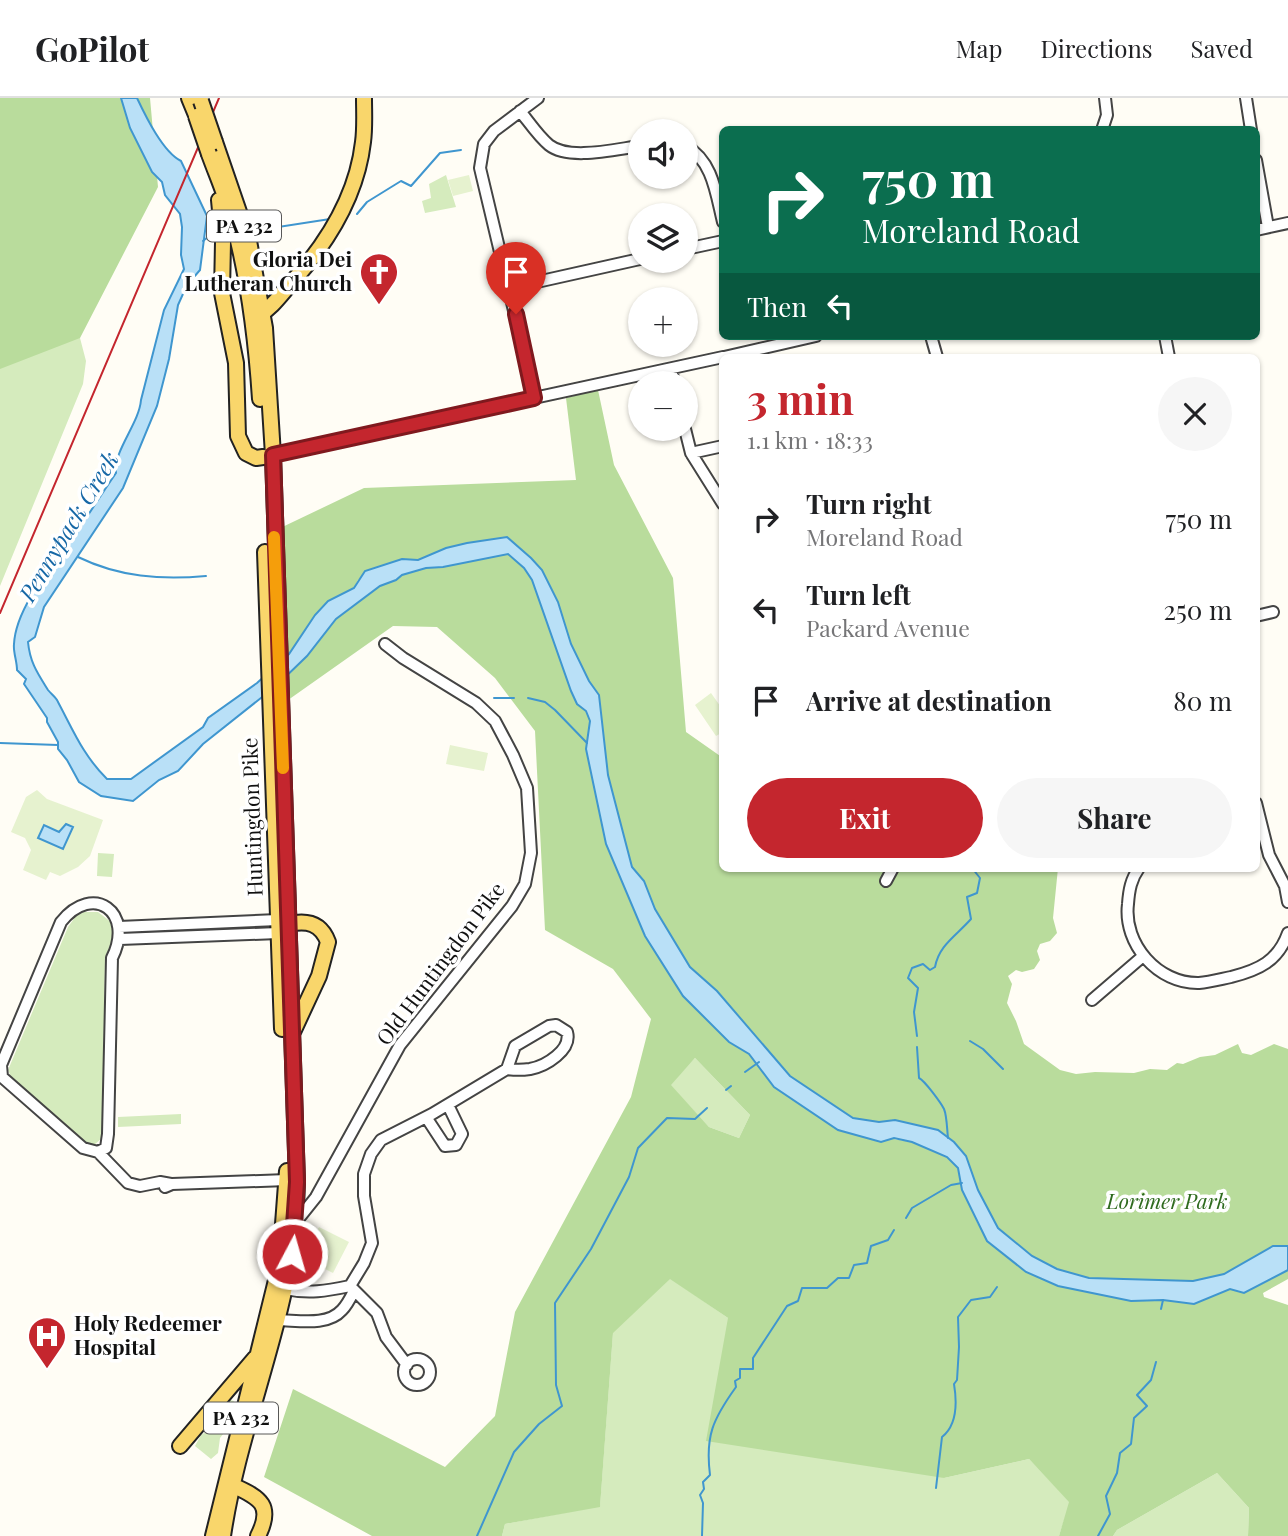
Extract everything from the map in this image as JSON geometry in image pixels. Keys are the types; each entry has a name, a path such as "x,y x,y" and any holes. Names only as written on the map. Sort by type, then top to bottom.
{"main road":[{"path":"222,293 229,307 237,315 258,316 305,268 349,195 363,141 364,98"},
{"name":"Huntingdon Pike","path":"196,103 248,242 258,316 268,456 288,1146 280,1264 213,1536"},
{"name":"Huntingdon Pike","path":"212,148 215,171 232,218 258,316"},
{"path":"215,171 222,221 222,293 236,363 239,443 251,457 268,456"},
{"path":"282,926 307,921 322,930 328,942 319,976 292,1033"},
{"name":"Huntingdon Pike","path":"223,1536 285,1289 296,1222 292,1033 282,926"},
{"path":"180,1446 258,1354"},
{"path":"234,1486 251,1493 265,1509 264,1524 258,1536"}],"street":[{"path":"534,398 480,168 484,144 494,131 538,98"},
{"path":"1103,126 1107,115 1105,98"},
{"path":"1246,98 1250,126"},
{"path":"520,111 548,145 560,152 628,147"},
{"path":"698,156 710,174 719,207"},
{"path":"1260,182 1268,227"},
{"path":"1260,229 1288,223"},
{"path":"698,246 719,242"},
{"path":"510,288 628,262"},
{"path":"737,354 798,340"},
{"path":"268,456 719,358"},
{"path":"688,441 691,453 719,498"},
{"path":"691,453 719,447"},
{"path":"1260,615 1273,612"},
{"name":"Old Huntingdon Pike","path":"296,1222 316,1197 400,1045 512,906 525,884 531,853 527,788 495,721 476,703 403,659 385,644"},
{"path":"1260,826 1269,855 1285,886 1288,902"},
{"path":"886,881 892,872"},
{"path":"1137,872 1130,885 1127,914 1131,937 1142,957 1166,973 1185,981 1212,981 1256,970 1269,963 1278,953 1288,933"},
{"path":"98,1152 106,1148 107,1139 112,958 119,933 113,913 105,907 84,904 71,911 61,922 1,1065 2,1077 83,1148 98,1152 128,1182 140,1186 167,1182 287,1180"},
{"path":"119,933 282,926"},
{"path":"1092,1000 1142,957"},
{"path":"277,1320 316,1321 332,1318 343,1310 372,1243 364,1196 364,1174 371,1154 381,1140 448,1105 507,1069 534,1068 562,1051 569,1042 567,1032 552,1025 518,1043 513,1049 507,1069"},
{"path":"426,1117 445,1146 456,1145 462,1134 448,1105"},
{"path":"285,1289 321,1293 352,1288"},
{"path":"352,1288 377,1314 386,1338 407,1365"}],"green space":[{"path":"0,98 150,98 158,187 80,338 0,369"},
{"path":"446,175 456,207 425,213 422,201 431,198 429,184"},
{"path":"469,175 473,191 453,196 448,180"},
{"path":"0,305 34,306 80,338 86,361 83,384 0,586"},
{"name":"Lorimer Park","path":"598,390 614,465 673,578 686,732 719,755 719,872 1058,872 1053,918 1057,933 1050,941 1040,944 1037,951 1040,960 1034,969 1022,972 1016,970 1008,976 1012,984 1007,1003 1024,1044 1060,1070 1076,1074 1167,1070 1177,1063 1183,1064 1200,1057 1215,1055 1238,1044 1242,1053 1251,1055 1274,1044 1288,1049 1288,1246 1273,1246 1224,1274 1193,1281 1089,1278 1057,1269 1032,1256 998,1228 978,1190 966,1156 938,1130 895,1120 879,1122 853,1118 790,1076 717,991 690,967 655,909 644,881 632,867 608,775 599,695 589,681 571,643 550,585 531,558 507,537 446,548 418,560 402,559 358,580 354,588 328,601 315,615 289,654 279,662 274,531 364,488 576,480 566,398"},
{"path":"508,554 524,568 532,580 571,691 590,721 586,749 606,844 645,936 683,996 729,1042 749,1054 774,1087 838,1130 912,1142 947,1157 958,1168 962,1190 978,1224 1058,1286 1131,1301 1163,1300 1194,1304 1230,1289 1262,1284 1288,1270 1288,1279 1263,1293 1264,1297 1288,1305 1288,1536 1248,1536 1249,1508 1217,1473 1117,1530 1113,1536 1059,1536 1069,1502 1029,1459 944,1478 706,1441 728,1318 670,1279 613,1333 600,1507 505,1524 502,1536 372,1536 264,1477 293,1389 445,1467 495,1416 515,1312 631,1097 651,1019 613,969 545,930 535,731 495,678 437,627 393,626 281,705 280,682 307,656 336,619 380,586 402,575 426,568","holes":["695,1058 750,1115 739,1138 709,1127 671,1085"]},
{"path":"711,693 719,704 719,734 716,736 695,705"},
{"path":"450,745 488,753 484,771 446,764"},
{"path":"37,790 47,799 103,820 90,856 78,867 60,876 50,872 46,880 23,870 31,850 25,838 11,832 26,797"},
{"path":"98,853 114,854 112,877 97,876"},
{"path":"84,912 98,912 111,922 113,938 105,958 102,1138 93,1146 86,1144 11,1077 8,1070 68,927 76,916"},
{"path":"695,1058 750,1115 739,1138 709,1127 670,1085"},
{"path":"181,1114 181,1124 118,1127 118,1117"},
{"path":"319,1227 349,1242 333,1273 303,1258"},
{"path":"670,1278 944,1478 1029,1459 1070,1502 1059,1536 502,1536 505,1524 600,1506 613,1332"},
{"path":"230,1400 234,1401 225,1423 227,1429 220,1438 218,1453 211,1459 195,1446 201,1435 221,1423"},
{"path":"1217,1473 1249,1508 1248,1536 1113,1536 1117,1530"}],"water":[{"path":"121,98 137,98 162,142 181,161 207,216 200,270 187,285 178,305 169,359 157,406 123,488 44,607 35,637 28,642 38,673 57,700 85,752 107,779 131,779 203,727 208,718 257,683 289,654 315,615 328,601 354,588 365,571 402,559 418,560 446,548 507,537 542,570 558,602 571,644 599,695 608,775 632,867 644,881 655,909 690,967 717,991 790,1076 853,1118 879,1122 895,1120 938,1130 966,1156 978,1190 998,1228 1032,1256 1057,1269 1089,1278 1193,1281 1224,1274 1273,1246 1288,1246 1288,1270 1244,1293 1230,1289 1194,1304 1163,1300 1131,1301 1058,1286 1026,1272 987,1241 962,1190 958,1168 947,1157 912,1142 894,1138 881,1142 838,1130 774,1087 749,1054 729,1042 683,996 645,936 606,844 586,749 590,721 571,691 532,580 524,568 508,554 426,568 402,575 380,586 336,619 307,656 276,686 203,744 178,771 159,780 133,801 101,796 79,782 58,749 58,742 47,718 24,684 26,679 17,670 14,647 16,629 29,599 116,473 118,456 139,409 164,310 184,269 180,214 165,195 162,182 152,172 130,128"},
{"path":"66,824 73,827 63,849 38,838 44,825 59,832"}],"waterway":[{"path":"357,214 367,202 401,181 411,186 440,153 461,150"},
{"path":"253,231 330,219"},
{"path":"203,241 213,233"},
{"name":"Pennypack Creek","path":"78,557 109,569 140,576 206,576"},
{"path":"494,698 514,698"},
{"path":"528,698 545,702 587,743"},
{"path":"0,743 58,745"},
{"path":"917,1036 914,1012 918,988 908,978 912,968 923,964 930,970 935,967 944,947 971,919 967,897 977,893 980,878 975,872"},
{"path":"970,1041 983,1049 1003,1069"},
{"path":"917,1047 919,1078 944,1109 948,1138"},
{"path":"745,1072 759,1062"},
{"path":"726,1090 731,1086"},
{"path":"477,1536 514,1452 539,1424 562,1406 556,1385 555,1303 591,1249 629,1177 638,1148 667,1118 695,1119 707,1108"},
{"path":"906,1218 912,1208 951,1185 962,1183"},
{"path":"702,1536 703,1503 700,1495 704,1489 703,1482 710,1475 709,1449 712,1428 736,1387 735,1381 740,1378 740,1369 753,1369 753,1358 787,1306 798,1301 802,1288 827,1288 838,1278 849,1278 854,1265 867,1263 871,1246 888,1240 894,1230"},
{"path":"936,1488 942,1437 951,1426 955,1413 958,1317 971,1300 990,1297 997,1287"},
{"path":"1161,1309 1163,1300"},
{"path":"1098,1536 1110,1514 1106,1496 1117,1473 1120,1453 1131,1444 1134,1418 1147,1406 1137,1395 1151,1380 1156,1362"}],"railway":[{"path":"0,613 219,98"}],"slow traffic":[{"path":"274,537 283,768"}],"place":[{"name":"Gloria Dei Lutheran Church","path":"379,306"},
{"name":"Holy Redeemer Hospital","path":"47,1370"}],"route":[{"path":"292,1254 297,1182 273,455 534,398 516,314"}]}
